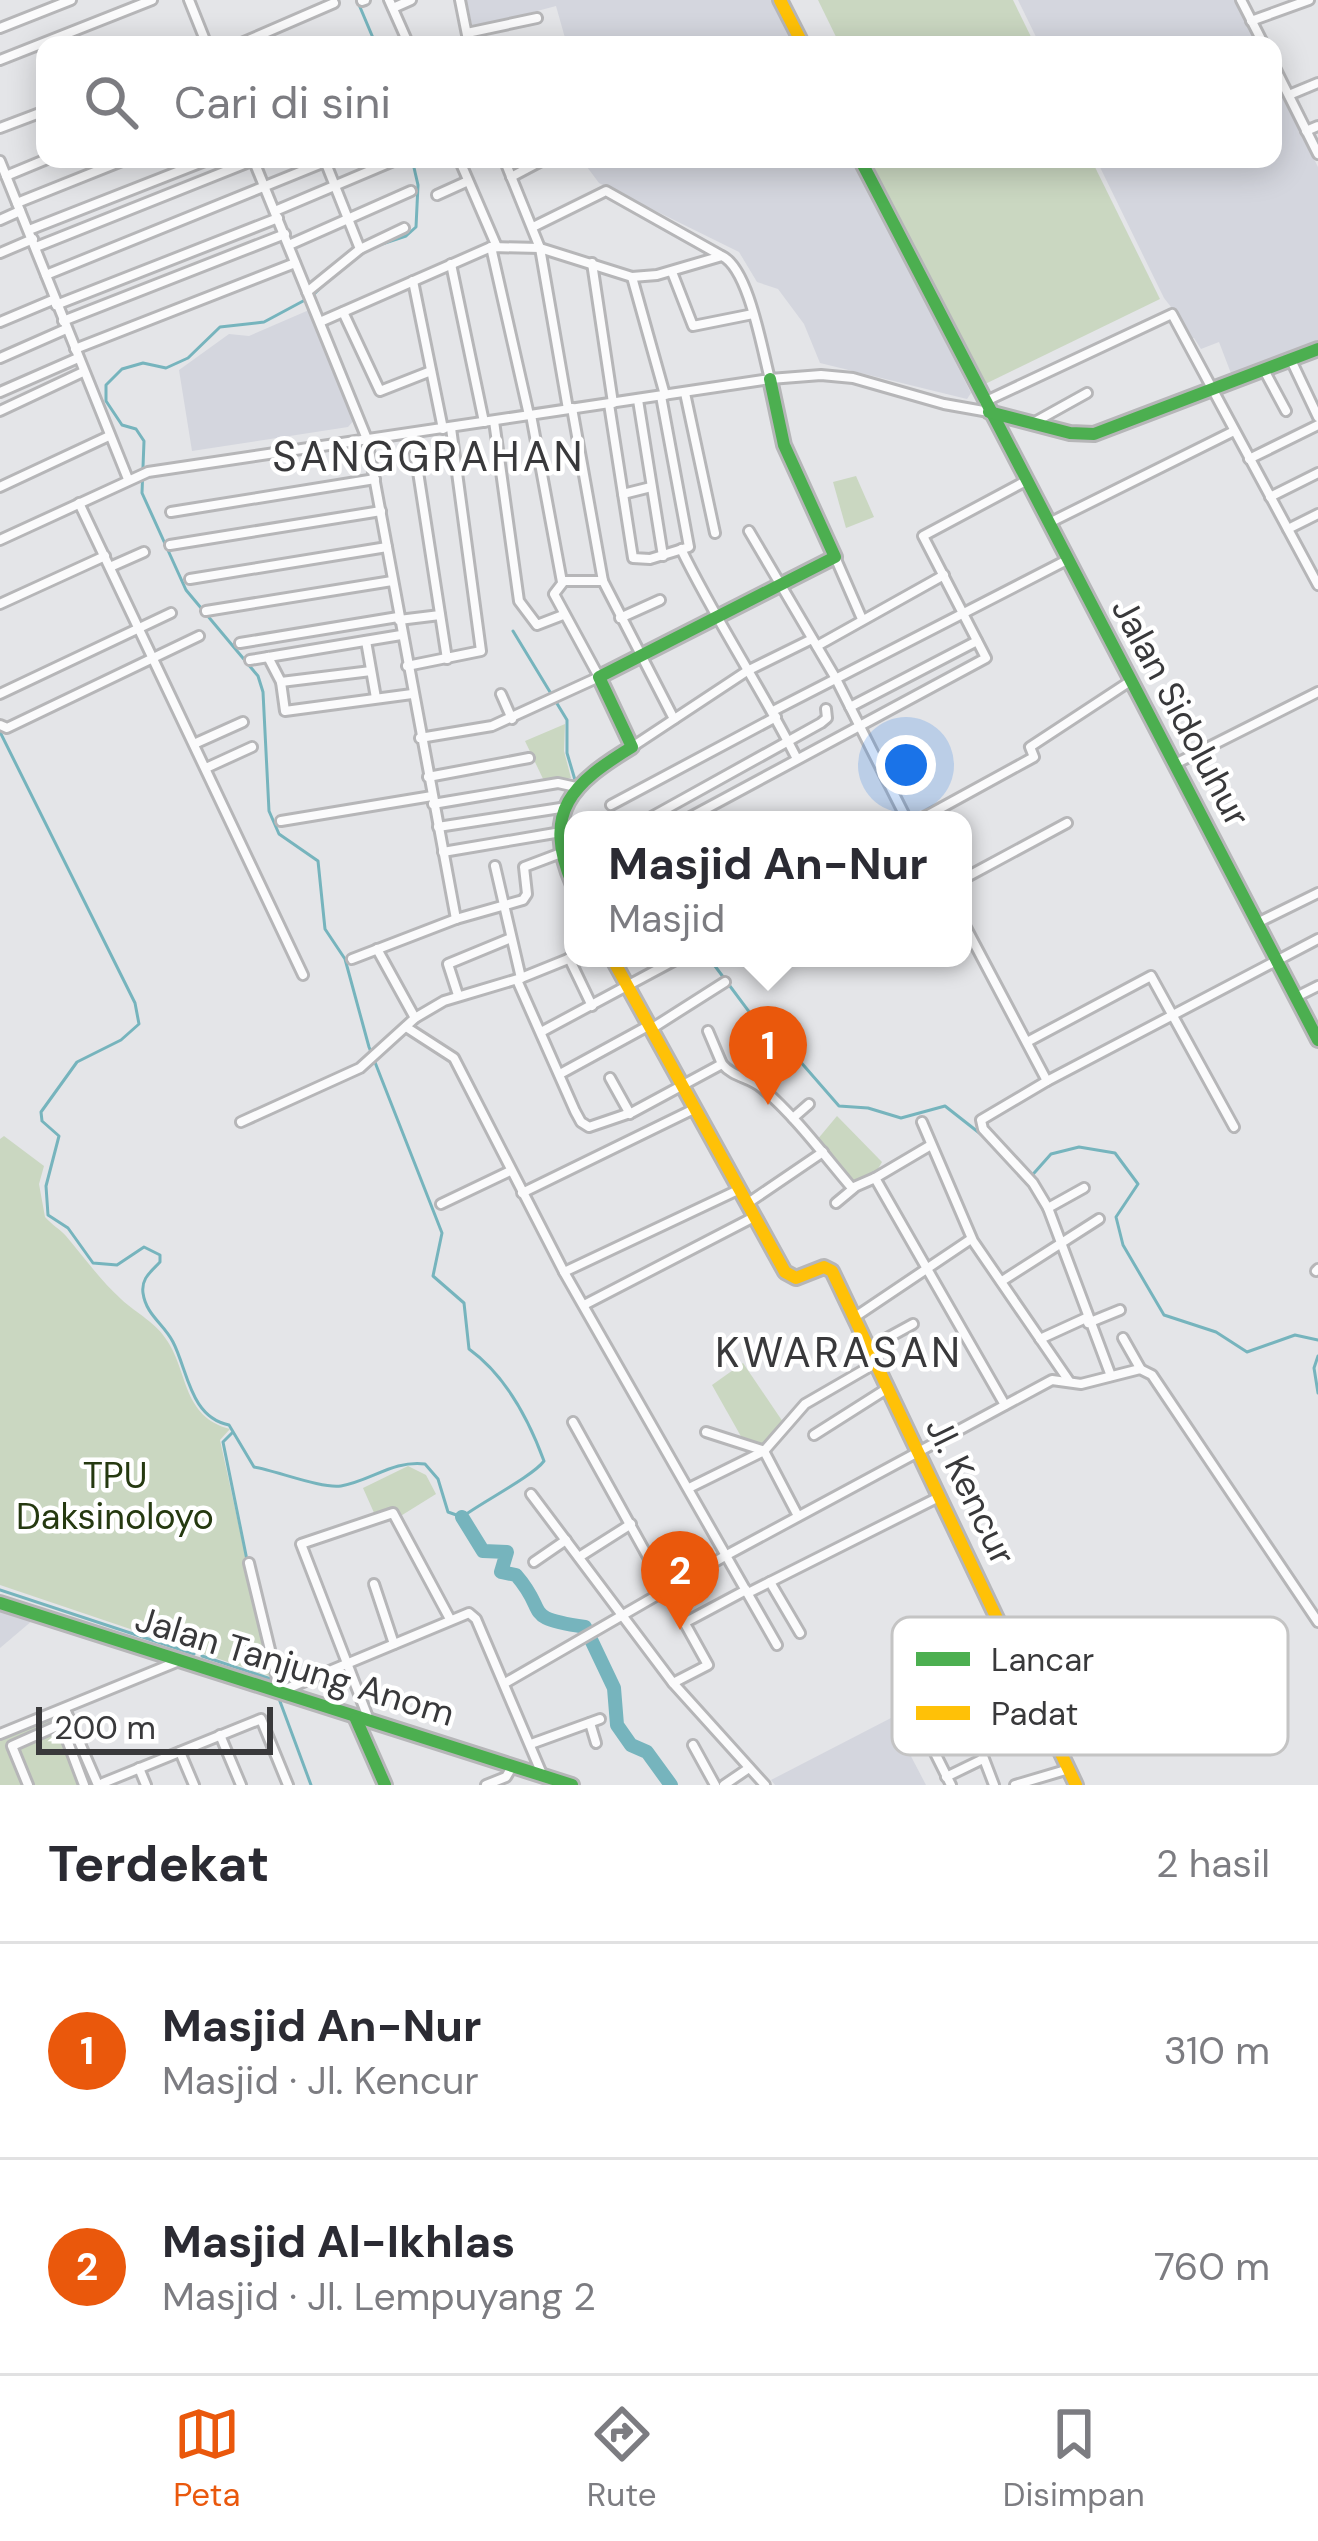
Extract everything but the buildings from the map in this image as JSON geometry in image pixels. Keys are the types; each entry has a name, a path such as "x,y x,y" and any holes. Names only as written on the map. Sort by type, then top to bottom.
{"street":[{"path":"0,28 71,0"},
{"path":"61,36 152,0"},
{"path":"189,0 203,36"},
{"path":"405,36 391,4 411,0"},
{"path":"460,0 468,36"},
{"path":"780,0 798,36"},
{"path":"1241,0 1259,36"},
{"path":"1251,21 1309,0"},
{"path":"258,36 334,3"},
{"path":"467,33 537,18"},
{"path":"0,60 36,46"},
{"path":"1282,82 1318,154"},
{"path":"1288,94 1318,83"},
{"path":"0,128 36,114"},
{"path":"1306,131 1318,125"},
{"path":"0,160 109,436 134,476"},
{"path":"4,174 36,163"},
{"path":"0,220 18,207 107,168"},
{"path":"0,253 189,168"},
{"path":"33,239 232,168"},
{"path":"257,168 367,439 456,919"},
{"path":"46,275 310,168"},
{"path":"329,168 359,249"},
{"path":"0,322 276,214 376,168"},
{"path":"463,168 494,247 562,582 554,594 632,747"},
{"path":"508,168 540,248 603,581 674,718"},
{"path":"511,177 528,168"},
{"name":"Jalan Sidoluhur","path":"865,168 1318,1040"},
{"path":"437,195 468,181"},
{"path":"289,245 411,191"},
{"path":"532,227 606,191 732,262 753,314 784,446 862,619"},
{"path":"308,293 359,249 404,228"},
{"path":"0,358 65,325 284,233"},
{"path":"320,322 494,247 540,248 632,278 672,272 722,256"},
{"path":"0,392 76,353 295,263"},
{"path":"592,263 622,494 632,558 638,561 689,548 663,396 632,278"},
{"path":"451,264 489,421 519,602 537,625 563,615"},
{"path":"672,272 693,326 753,314"},
{"path":"407,666 482,651 447,428 412,281"},
{"path":"343,312 380,391 431,370"},
{"path":"986,407 1172,314 1318,585"},
{"path":"0,540 134,476 821,375 853,378 922,398 986,407 1031,424 1094,434 1318,350"},
{"path":"1250,459 1318,421 1291,360"},
{"path":"1264,370 1286,411"},
{"path":"0,411 83,372"},
{"path":"686,393 715,533"},
{"path":"1031,424 1087,393"},
{"path":"638,400 662,556"},
{"path":"1048,523 1234,431"},
{"path":"412,433 447,659"},
{"path":"0,487 109,436"},
{"path":"1270,497 1318,473"},
{"path":"171,512 375,479"},
{"path":"701,811 986,658 923,535 1024,482"},
{"path":"622,494 652,487"},
{"path":"79,503 303,975"},
{"path":"170,545 381,511"},
{"path":"1288,529 1318,514"},
{"path":"749,531 835,677 902,811"},
{"path":"190,579 387,547"},
{"path":"681,550 796,757"},
{"path":"110,567 144,552"},
{"path":"0,604 105,556"},
{"path":"420,738 484,728 512,718 835,557"},
{"path":"611,805 835,677 1067,560"},
{"path":"566,811 576,787 747,671 814,643 944,575"},
{"path":"206,611 392,580"},
{"path":"562,582 603,581"},
{"path":"620,618 660,600"},
{"path":"0,694 171,613"},
{"path":"241,643 440,615"},
{"path":"250,659 401,635"},
{"path":"0,725 7,728 199,636"},
{"path":"850,707 977,640"},
{"path":"366,641 376,698"},
{"path":"268,657 281,682 285,711 412,694"},
{"path":"281,682 371,671"},
{"path":"935,811 1034,757 1030,747 1132,680"},
{"path":"1175,764 1318,692"},
{"path":"501,694 512,718"},
{"path":"662,811 825,720 826,709"},
{"path":"194,744 243,722"},
{"path":"206,768 252,747"},
{"path":"428,777 529,758"},
{"path":"281,820 558,783 576,787"},
{"path":"438,826 567,807"},
{"path":"972,874 1067,823"},
{"path":"564,826 560,853 564,863"},
{"path":"443,852 563,832"},
{"path":"352,959 527,897 524,867 560,853"},
{"path":"495,866 519,979 585,1126 597,1127 630,1114 722,1064"},
{"path":"1257,923 1318,893"},
{"path":"458,995 448,964 511,938"},
{"path":"972,939 1047,1081"},
{"path":"1111,1376 1048,1208 980,1123 984,1115 1318,939"},
{"path":"376,949 415,1018"},
{"path":"242,1122 352,1072 415,1018 458,995 519,979 564,960"},
{"path":"575,967 592,1006"},
{"name":"Jl. Kencur","path":"617,967 787,1274 796,1278 829,1268 997,1617"},
{"path":"541,1032 663,967"},
{"path":"1027,1042 1150,976 1234,1127"},
{"path":"560,1074 725,982"},
{"path":"1296,997 1318,986"},
{"path":"406,1027 454,1058 563,1272 777,1646"},
{"path":"707,1031 722,1064 737,1078 757,1082 854,1188"},
{"path":"610,1078 630,1114"},
{"path":"794,1118 809,1104"},
{"path":"522,1193 694,1109"},
{"path":"922,1122 971,1239 1070,1382"},
{"path":"836,1203 931,1145"},
{"path":"746,1204 823,1152"},
{"path":"441,1204 510,1172"},
{"path":"875,1178 1005,1405"},
{"path":"1048,1208 1084,1188"},
{"path":"563,1272 738,1190"},
{"path":"586,1304 754,1217"},
{"path":"1002,1281 1099,1219"},
{"path":"854,1317 971,1239"},
{"path":"1040,1339 1120,1310"},
{"path":"869,1348 913,1324"},
{"path":"1123,1338 1318,1622"},
{"path":"689,1488 764,1451 805,1404 876,1364"},
{"path":"505,1683 725,1556 1052,1380 1079,1384 1140,1369"},
{"path":"814,1435 888,1388"},
{"path":"573,1421 708,1665 673,1683"},
{"path":"706,1432 764,1451 798,1516"},
{"path":"531,1494 673,1683 765,1785"},
{"path":"686,1622 940,1496"},
{"path":"386,1785 374,1760 369,1722 350,1663 301,1544 393,1513 450,1619"},
{"path":"580,1557 631,1524"},
{"path":"534,1562 566,1540"},
{"path":"249,1563 279,1692 466,1613 476,1619 542,1774"},
{"path":"770,1582 800,1634"},
{"path":"374,1584 394,1644"},
{"name":"Jalan Tanjung Anom","path":"0,1603 369,1722 509,1776 542,1774 572,1785"},
{"path":"0,1734 179,1661"},
{"path":"65,1709 100,1784 261,1719 288,1785"},
{"path":"531,1744 595,1721 596,1742"},
{"path":"369,1722 374,1760"},
{"path":"28,1785 12,1746 57,1726 64,1732 84,1785"},
{"path":"220,1736 241,1785"},
{"path":"693,1745 719,1785 749,1768"},
{"path":"180,1752 194,1785"},
{"path":"984,1755 994,1785"},
{"name":"Jl. Kencur","path":"1062,1755 1076,1785"},
{"path":"949,1781 981,1760"},
{"path":"139,1768 146,1785"},
{"path":"1015,1785 1069,1769"},
{"path":"486,1785 509,1776"}],"shaded area":[{"path":"466,0 772,0 790,36 564,36 556,6 473,28"},
{"path":"1018,0 1235,0 1253,36 1036,36"},
{"path":"1282,95 1318,167 1318,343 1232,376 1219,342 1201,349 1194,338 1189,339 1100,168 1282,168"},
{"path":"588,168 858,168 971,393 967,399 820,363 804,324 778,289 757,282 739,252 599,183"},
{"path":"309,310 355,419 348,427 192,451 179,370 229,334 249,336"},
{"path":"0,1609 33,1620 0,1648"},
{"path":"891,1718 892,1755 910,1755 926,1785 775,1785 771,1780"}],"green space":[{"path":"818,0 1013,0 1031,36 836,36"},
{"path":"871,168 1095,168 1160,299 979,387"},
{"path":"856,476 874,517 846,528 833,482"},
{"path":"565,724 564,751 571,778 545,783 525,741"},
{"path":"837,1116 882,1162 875,1174 854,1186 817,1140"},
{"name":"TPU Daksinoloyo","path":"4,1136 44,1166 39,1184 45,1217 113,1292 163,1335 195,1404 203,1415 230,1429 220,1440 272,1677 0,1585 0,1139"},
{"path":"743,1363 783,1422 763,1447 743,1440 712,1385"},
{"path":"408,1466 426,1475 436,1494 399,1517 389,1511 375,1515 363,1488"},
{"path":"61,1708 93,1785 0,1785 0,1733"}],"waterway":[{"path":"357,0 372,36"},
{"path":"373,247 406,236 416,227 414,168"},
{"path":"313,295 336,273"},
{"path":"0,732 135,1003 139,1024 121,1040 77,1062 41,1112 42,1121 59,1136 46,1186 48,1215 68,1228 93,1263 117,1265 144,1247 160,1255 144,1283 148,1307 173,1342 198,1403 229,1425 254,1467 341,1486 403,1465 425,1464 438,1479 448,1512 462,1517 529,1474 544,1461 531,1430 505,1385 469,1349 464,1303 433,1276 442,1233 369,1047 345,959 325,929 318,861 279,834 269,811 263,692 258,676 186,590 142,493 144,441 136,429 122,425 106,401 106,385 122,369 143,363 166,368 188,358 220,327 264,322 305,300"},
{"path":"513,631 567,720 567,753 575,780"},
{"path":"716,967 756,1021 785,1044 839,1106 901,1118 945,1106 987,1139 1027,1181 1051,1154 1079,1147 1115,1153 1138,1184 1116,1217 1123,1245 1164,1315 1216,1332 1247,1352 1295,1335 1318,1340"},
{"path":"1318,1356 1314,1368 1318,1393"},
{"path":"232,1433 223,1442 247,1560"},
{"path":"462,1517 483,1551 507,1552 501,1572 516,1575 539,1612 585,1627 614,1688 617,1725 631,1745 647,1752 671,1785"},
{"path":"0,1590 194,1654"},
{"path":"202,1656 274,1680"},
{"path":"278,1696 311,1785"}],"traffic: fast":[{"path":"865,168 1318,1040"},
{"path":"989,412 1070,433 1094,434 1318,349"},
{"path":"565,811 593,773 632,747 599,677 835,557 784,445 770,379"},
{"path":"564,813 560,837 564,859"},
{"path":"0,1603 572,1785"},
{"path":"356,1719 385,1785"}],"traffic: slow":[{"path":"780,0 798,36"},
{"path":"617,967 785,1272 796,1278 824,1267 832,1271 996,1617"},
{"path":"1062,1755 1076,1785"}],"place":[{"name":"Masjid An-Nur","path":"768,1105"},
{"name":"Masjid Al-Ikhlas","path":"680,1630"}],"district":[{"name":"SANGGRAHAN","path":"429,456"},
{"name":"KWARASAN","path":"839,1352"}]}
